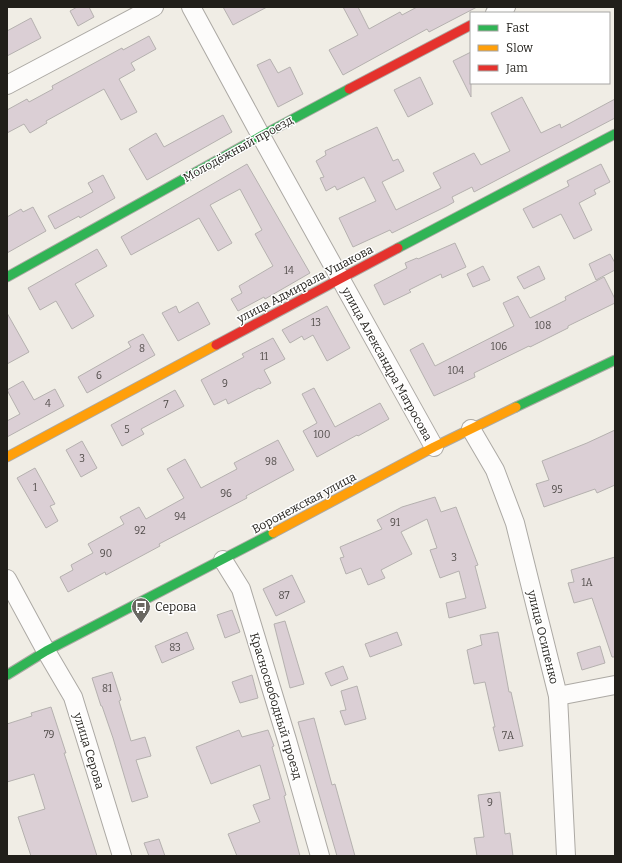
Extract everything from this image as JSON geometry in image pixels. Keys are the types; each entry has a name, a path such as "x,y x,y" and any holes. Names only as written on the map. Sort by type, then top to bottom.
{"street":[{"path":"7,85 154,7"},
{"name":"улица Александра Матросова","path":"191,7 434,447"},
{"path":"497,12 506,7"},
{"name":"Молодёжный проезд","path":"7,277 261,136 470,26"},
{"name":"улица Адмирала Ушакова","path":"7,457 615,134"},
{"name":"Воронежская улица","path":"7,675 46,651 223,560 434,447 615,360"},
{"name":"улица Осипенко","path":"471,429 495,470 515,523 558,696 566,856"},
{"name":"Красносвободный проезд","path":"223,560 241,589 287,740 320,856"},
{"name":"улица Серова","path":"7,579 73,697 122,856"},
{"path":"558,696 615,685"}],"building":[{"path":"77,7 89,7 94,17 78,26 70,11"},
{"path":"223,7 267,7 233,25"},
{"path":"343,7 358,7 369,29 400,12 402,15 417,7 477,7 429,32 427,29 343,75 329,50 358,35"},
{"path":"31,18 41,38 7,56 7,31"},
{"path":"149,36 156,49 131,63 135,70 119,79 137,112 121,120 104,89 46,121 47,123 30,133 24,124 7,133 7,110 27,99 29,102 53,89 52,86 122,48 123,50"},
{"path":"470,52 471,97 453,61"},
{"path":"270,59 278,73 290,67 303,94 278,107 257,65"},
{"path":"420,77 433,104 408,117 394,90"},
{"path":"522,97 541,133 560,124 561,128 615,99 615,118 474,192 472,187 452,197 454,202 447,206 392,233 390,230 353,247 339,218 376,201 364,177 337,190 335,186 326,191 320,178 324,177 316,161 326,155 325,151 377,127 393,161 398,159 404,171 382,182 396,210 441,188 433,173 474,153 481,165 510,151 491,113"},
{"path":"223,115 232,132 147,180 129,149 156,133 164,147"},
{"path":"247,164 310,273 265,299 264,297 238,311 231,299 242,293 239,286 273,266 255,234 262,230 240,189 210,205 232,243 218,251 199,218 131,255 121,237"},
{"path":"601,164 610,182 594,190 596,194 579,203 592,230 574,239 561,214 533,228 523,209 569,186 567,181"},
{"path":"103,175 115,198 80,218 79,216 55,229 48,216 93,192 88,183"},
{"path":"33,207 46,231 7,253 7,217 21,209 23,212"},
{"path":"455,243 466,267 442,278 441,274 409,290 411,292 384,305 374,285 407,268 405,263"},
{"path":"97,249 107,266 75,284 94,316 72,329 56,301 40,310 28,288"},
{"path":"610,254 615,263 615,270 596,280 589,264"},
{"path":"483,266 490,280 473,287 467,274"},
{"path":"539,266 545,279 524,289 517,277"},
{"path":"604,277 615,299 615,303 530,347 529,346 474,373 475,377 434,396 410,350 423,343 435,366 514,326 503,303 518,296 530,318 566,300 565,297"},
{"path":"198,302 210,324 178,341 162,313 176,306 179,313"},
{"path":"327,306 350,348 327,361 313,335 304,340 302,336 290,343 282,330"},
{"path":"7,313 29,352 7,364"},
{"path":"143,334 155,355 87,393 78,377 131,347 128,342"},
{"path":"273,338 285,359 264,370 271,383 228,404 226,399 214,405 201,380 244,357 242,354"},
{"path":"23,381 34,400 55,389 64,406 7,437 7,421 20,414 7,390"},
{"path":"314,388 335,427 380,403 389,419 317,457 303,431 317,423 302,394"},
{"path":"175,390 184,406 141,429 144,434 122,446 111,425"},
{"path":"615,430 615,485 597,493 595,489 544,507 536,484 549,480 542,461"},
{"path":"278,440 294,470 246,496 247,498 159,544 160,546 106,575 105,572 68,592 60,577 73,570 71,565 93,553 88,544 124,524 120,517 139,507 146,519 184,498 167,469 185,459 201,488 237,469 234,463"},
{"path":"82,441 97,468 81,477 66,450"},
{"path":"35,468 55,504 50,506 58,521 46,528 17,478"},
{"path":"435,497 441,512 456,507 478,565 475,566 486,608 449,618 446,603 466,598 459,571 440,578 430,550 437,548 427,519 401,532 412,554 381,570 385,578 368,585 361,568 346,574 340,558 344,557 340,547 382,529 377,520 402,507"},
{"path":"615,557 615,657 612,657 592,598 574,603 568,583 574,582 571,570"},
{"path":"292,575 305,602 276,616 263,589"},
{"path":"232,610 240,632 225,638 217,615"},
{"path":"285,621 304,684 290,688 274,624"},
{"path":"187,632 194,649 162,663 155,646"},
{"path":"397,632 402,645 370,657 365,644"},
{"path":"498,632 509,692 511,692 523,746 499,751 485,682 474,684 467,650 482,645 480,635"},
{"path":"600,646 605,663 582,670 577,653"},
{"path":"343,666 348,679 331,686 325,673"},
{"path":"112,672 121,700 119,701 131,741 145,737 151,756 136,760 148,797 132,802 113,738 92,678"},
{"path":"252,675 258,698 240,703 232,682"},
{"path":"357,686 366,719 345,725 340,711 346,710 341,691"},
{"path":"51,707 97,856 31,856 18,817 45,809 34,774 7,782 7,724 32,716 31,713"},
{"path":"314,718 332,785 335,784 355,856 337,856 298,722"},
{"path":"239,730 242,737 268,730 274,746 272,747 286,795 284,796 300,856 237,856 228,834 260,822 253,805 270,799 260,765 211,784 196,747"},
{"path":"500,792 505,834 510,833 513,856 477,856 474,838 484,837 478,795"},
{"path":"159,839 165,856 149,856 144,843"}],"traffic: fast":[{"path":"7,277 261,136 349,89"},
{"path":"398,248 615,134"},
{"path":"516,407 615,360"},
{"path":"7,675 46,651 273,533"}],"traffic: slow":[{"path":"7,457 216,345"},
{"path":"273,533 434,447 516,407"}],"traffic: jam":[{"path":"349,89 470,26"},
{"path":"216,345 398,248"}],"place":[{"name":"Серова","path":"141,624"}]}
